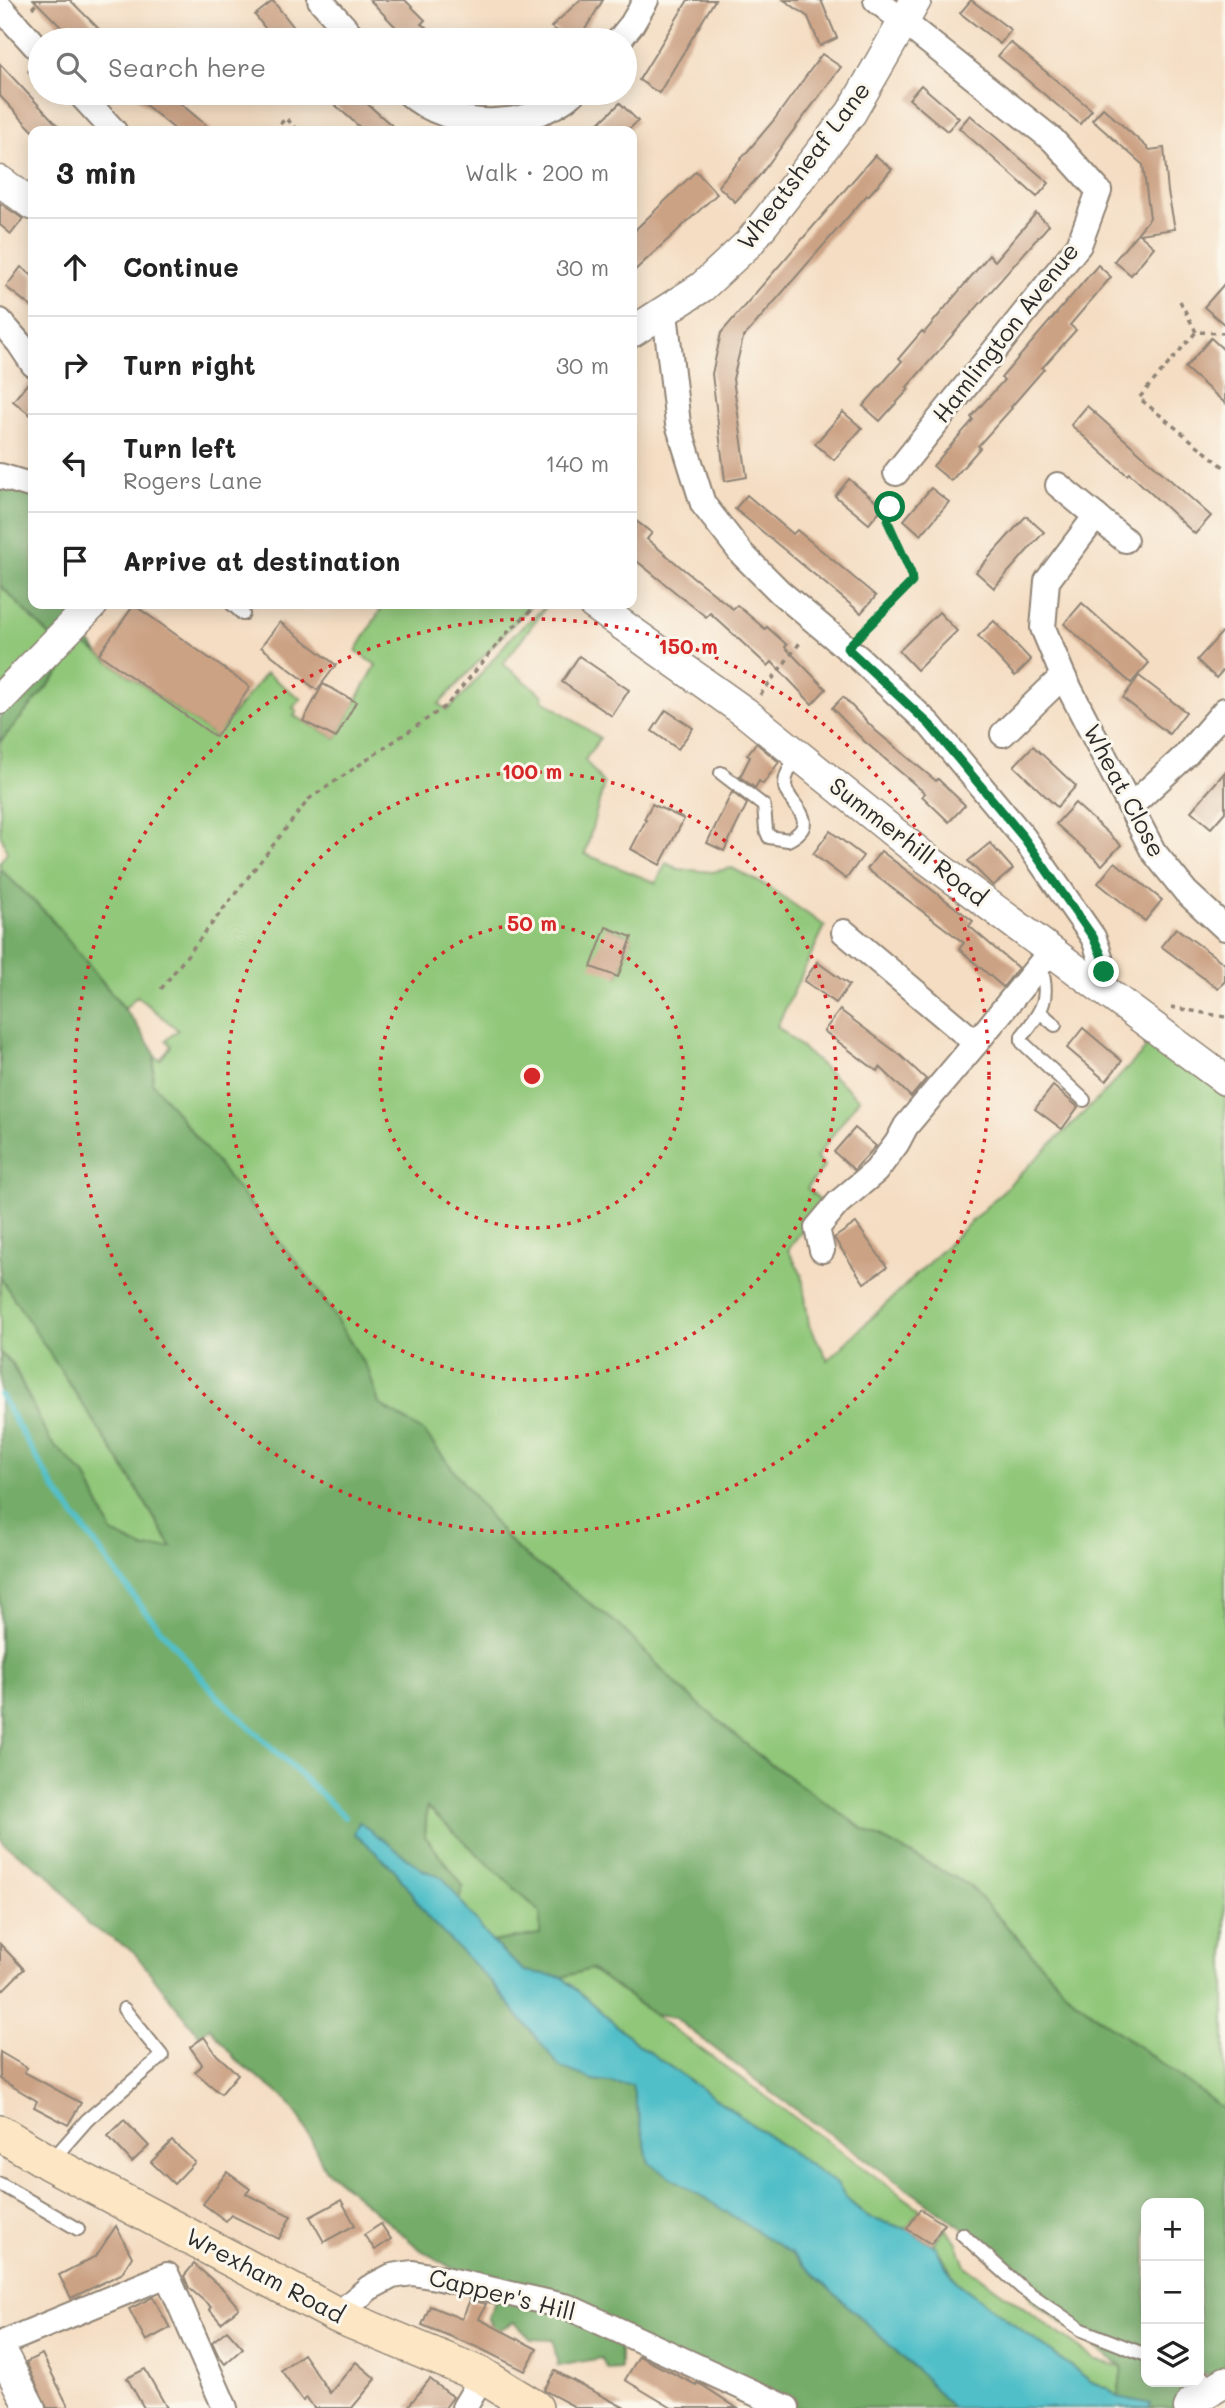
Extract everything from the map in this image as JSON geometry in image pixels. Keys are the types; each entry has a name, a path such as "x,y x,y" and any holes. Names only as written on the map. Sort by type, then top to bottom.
{"main road":[{"name":"Wrexham Road","path":"0,2133 50,2163 337,2315 482,2376 535,2408"}],"street":[{"path":"320,0 345,28"},
{"path":"629,28 646,0"},
{"path":"876,0 910,11"},
{"path":"0,7 28,38"},
{"name":"Wheatsheaf Lane","path":"637,329 702,287 749,243 850,113 910,11"},
{"name":"Hamlington Avenue","path":"896,473 1079,245 1099,191 1053,140 910,11"},
{"path":"80,105 107,126"},
{"path":"424,105 484,123 521,117 560,105"},
{"path":"0,181 28,201"},
{"path":"665,313 677,424 703,504 741,554 780,592 847,648 930,725 1024,838 1093,937 1101,954 1103,990"},
{"path":"0,321 28,356"},
{"path":"0,476 28,484"},
{"path":"1058,485 1125,540"},
{"name":"Wheat Close","path":"1096,516 1047,581 1043,628 1063,676 1153,851 1169,873 1208,915 1225,928"},
{"path":"0,699 88,609"},
{"name":"Summerhill Road","path":"600,609 746,713 1045,958 1103,990 1225,1080"},
{"path":"1003,734 1063,676"},
{"path":"1131,806 1185,755 1225,710"},
{"path":"844,932 976,1043"},
{"path":"822,1250 817,1228 838,1203 876,1171 906,1126 1045,958"},
{"name":"Capper's Hill","path":"337,2315 369,2287 392,2276 414,2273 436,2277 568,2307 787,2408"},
{"path":"0,2344 167,2275 225,2408"},
{"path":"0,2349 30,2408"},
{"path":"464,2408 482,2376"},
{"path":"1189,2408 1214,2381"}],"lane":[{"path":"238,609 243,614"},
{"path":"722,773 764,806 766,834 769,837 788,840 802,826 803,819 802,812 786,793 785,787 786,775 799,756"},
{"path":"1045,958 1041,1013 1021,1036 1021,1042 1084,1100"},
{"path":"1041,1013 1055,1025"},
{"path":"50,2163 87,2120 162,2056 124,2009"},
{"path":"0,2183 78,2229"},
{"path":"962,2234 1022,2288 1082,2330 1141,2353"}],"path":[{"path":"278,126 286,118 294,126"},
{"path":"1180,301 1196,332"},
{"path":"1196,332 1225,333"},
{"path":"1196,332 1139,398 1225,468"},
{"path":"847,648 912,582 911,573 888,522 890,507 908,485 896,473"},
{"path":"161,989 309,799 446,706 508,633 533,609"},
{"path":"746,713 816,622"},
{"path":"1171,1007 1225,1017"}],"green space":[{"path":"0,483 28,492 28,609 80,609 52,638 0,585"},
{"path":"0,585 52,638 0,689"},
{"path":"99,609 107,609 85,637 99,654 83,644 0,742 0,708"},
{"path":"381,609 527,609 439,704 447,710 466,692 513,635 544,609 503,664 544,696 542,699 600,738 585,760 604,784 585,854 656,883 666,863 678,869 712,872 732,868 767,886 825,926 777,1026 859,1099 816,1158 825,1166 807,1188 822,1202 788,1250 802,1275 809,1325 828,1360 1099,1098 1145,1050 1144,1042 1160,1041 1225,1087 1225,2110 1072,1998 969,1885 863,1829 762,1758 680,1688 619,1625 518,1550 424,1433 379,1404 369,1372 316,1287 152,1082 155,1056 160,1060 171,1046 166,1040 178,1030 137,996 125,1009 47,914 0,869 0,862 7,852 0,833 0,742 84,644 215,736 266,673 301,699 293,708 297,711 294,716 336,738 376,665 356,651","holes":["606,927 632,937 618,976"]},
{"path":"0,869 47,914 134,1021 155,1054 152,1082 316,1287 369,1372 379,1404 424,1432 518,1550 619,1625 680,1688 762,1758 863,1829 969,1885 1072,1998 1225,2110 1225,2382 1204,2374 1204,2198 1141,2198 1141,2387 1194,2387 1212,2403 1212,2408 1149,2408 1150,2404 1118,2397 1122,2367 1031,2300 1021,2270 770,2091 675,2018 655,2015 591,1969 562,1977 524,1971 492,1942 540,1934 540,1912 427,1807 425,1836 463,1886 459,1900 443,1878 423,1870 359,1822 355,1833 395,1870 428,1918 593,2080 632,2085 649,2163 791,2253 925,2378 952,2408 759,2408 613,2323 620,2351 620,2369 608,2370 601,2358 558,2366 553,2340 531,2339 514,2322 495,2332 488,2317 495,2302 477,2283 421,2250 325,2169 302,2121 287,2100 236,2060 210,2027 199,2035 133,1951 87,1924 50,1876 0,1838 0,1353 12,1364 50,1441 86,1476 112,1533 145,1549 172,1547 0,1277"},
{"path":"0,1277 126,1471 172,1548 145,1549 112,1533 86,1476 50,1441 13,1364 0,1353"},
{"path":"427,1806 540,1912 541,1934 492,1942 459,1900 463,1886 425,1836"},
{"path":"591,1969 920,2209 907,2229 870,2218 849,2201 838,2185 635,2042 562,1977"},
{"path":"945,2228 956,2241 965,2266 1096,2360 1122,2367 1118,2397 1107,2388 1092,2382 958,2283 933,2244"}],"water":[{"path":"359,1822 423,1870 443,1878 492,1942 524,1971 562,1977 635,2042 838,2185 849,2201 869,2218 907,2229 936,2247 958,2283 1092,2382 1107,2388 1118,2397 1151,2404 1149,2408 952,2408 925,2378 791,2253 649,2163 632,2085 593,2080 560,2067 491,1982 428,1918 395,1870 354,1833"}],"building":[{"path":"34,0 70,0 98,28 62,28"},
{"path":"370,0 405,0 425,20 421,24 428,28 397,28"},
{"path":"580,0 603,0 586,28 551,27"},
{"path":"688,0 715,0 659,93 639,80"},
{"path":"784,0 821,0 837,38 820,46 808,17"},
{"path":"971,0 1011,30 1000,44 960,13"},
{"path":"273,1 294,28 265,28 255,15"},
{"path":"1010,42 1092,110 1080,124 998,56"},
{"path":"822,54 841,67 760,175 735,202 718,186 774,120"},
{"path":"0,64 28,94 28,105 39,105 58,126 28,126 0,96"},
{"path":"921,85 959,118 947,131 909,99"},
{"path":"146,105 182,105 207,126 171,126"},
{"path":"335,105 369,105 392,126 358,126"},
{"path":"618,105 622,105 638,121 632,126 596,126"},
{"path":"1103,108 1150,150 1164,148 1175,229 1139,234 1154,247 1131,275 1114,261 1150,218 1143,165 1092,120"},
{"path":"970,115 1049,183 1037,197 959,128"},
{"path":"875,155 892,169 743,338 733,379 747,477 725,481 712,374 721,333"},
{"path":"696,171 717,194 637,268 637,228"},
{"path":"0,203 23,219 11,234 0,225"},
{"path":"1036,213 1049,225 880,421 863,406 902,361 899,358 922,331 924,333 989,255 995,261"},
{"path":"1098,265 1111,277 1070,325 1076,330 951,481 933,466 1004,380 1001,378"},
{"path":"21,267 28,272 28,304 6,287"},
{"path":"1225,283 1225,325 1204,307"},
{"path":"1211,338 1225,351 1225,403 1185,368"},
{"path":"28,383 28,413 13,401"},
{"path":"1087,406 1211,516 1195,534 1129,473 1127,475 1071,425"},
{"path":"843,412 862,428 834,460 815,444"},
{"path":"849,479 883,507 869,524 835,496"},
{"path":"931,488 949,502 921,535 904,520"},
{"path":"747,495 793,534 797,530 876,596 861,613 735,509"},
{"path":"1026,516 1044,532 994,588 976,572"},
{"path":"637,522 652,533 647,539 688,573 733,609 737,605 765,629 767,627 826,689 812,704 772,662 768,666 710,613 706,617 637,561"},
{"path":"1082,603 1149,663 1131,683 1064,624"},
{"path":"131,609 140,609 250,687 216,737 99,654"},
{"path":"939,612 957,631 917,670 899,651"},
{"path":"994,621 1031,660 1015,676 978,636"},
{"path":"280,622 336,665 317,690 261,647"},
{"path":"1225,629 1225,668 1216,678 1197,660"},
{"path":"579,656 629,690 612,716 562,682"},
{"path":"1139,676 1186,712 1169,734 1123,698"},
{"path":"323,684 356,702 336,738 303,721"},
{"path":"843,697 876,731 936,781 938,779 965,805 949,822 922,796 925,793 864,741 832,708"},
{"path":"666,710 693,728 678,749 652,731"},
{"path":"756,743 779,762 763,784 759,781 755,788 740,777 750,757 747,755"},
{"path":"1033,746 1076,786 1057,807 1014,766"},
{"path":"1225,772 1225,812 1211,828 1191,811"},
{"path":"732,792 747,804 724,851 707,843"},
{"path":"1075,803 1121,845 1102,865 1056,824"},
{"path":"652,804 684,819 660,865 631,849"},
{"path":"830,831 863,856 846,879 813,854"},
{"path":"990,843 1013,869 993,886 968,861"},
{"path":"881,851 973,921 969,926 1018,968 1003,987 959,949 964,943 867,869"},
{"path":"1115,862 1162,900 1145,921 1098,883"},
{"path":"606,927 632,937 618,977 591,967"},
{"path":"1176,928 1225,964 1225,981 1218,989 1161,946"},
{"path":"817,962 849,985 836,1003 804,981"},
{"path":"840,1010 900,1055 926,1079 911,1097 880,1067 877,1071 824,1031"},
{"path":"1083,1028 1122,1061 1106,1081 1067,1048"},
{"path":"1053,1086 1078,1107 1062,1129 1035,1109"},
{"path":"855,1128 876,1146 854,1170 834,1152"},
{"path":"856,1223 887,1267 864,1283 834,1238"},
{"path":"0,1944 24,1969 0,1993"},
{"path":"204,2037 217,2055 238,2074 221,2094 195,2072 202,2064 190,2047"},
{"path":"0,2052 27,2068 24,2072 81,2103 68,2125 34,2107 37,2101 0,2079"},
{"path":"124,2120 149,2146 132,2162 108,2136"},
{"path":"172,2141 195,2162 174,2184 151,2162"},
{"path":"227,2172 250,2189 246,2194 291,2216 279,2239 231,2215 226,2221 203,2204"},
{"path":"341,2200 355,2225 324,2242 310,2217"},
{"path":"920,2209 944,2224 931,2244 907,2229"},
{"path":"381,2224 391,2239 375,2250 364,2235"},
{"path":"116,2226 132,2257 121,2274 71,2298 59,2275 96,2256"},
{"path":"194,2264 224,2290 239,2308 221,2323 209,2309 211,2307 189,2288 184,2276"},
{"path":"153,2297 170,2328 146,2341 129,2309"},
{"path":"470,2300 486,2304 479,2319 537,2349 525,2371 479,2348 422,2325 430,2306 462,2319"},
{"path":"227,2330 243,2348 225,2364 212,2342"},
{"path":"42,2354 69,2408 47,2408 26,2362"},
{"path":"303,2354 330,2393 356,2362 376,2379 352,2408 314,2408 307,2398 303,2401 281,2370"},
{"path":"639,2356 696,2385 702,2385 737,2408 672,2408 625,2380"},
{"path":"145,2369 167,2408 144,2408 127,2378"},
{"path":"555,2371 625,2408 577,2408 544,2390"},
{"path":"430,2379 453,2397 445,2408 407,2408"}],"waterway":[{"path":"0,1395 54,1488 140,1605 218,1697 345,1817"}],"route":[{"path":"890,507 888,522 911,573 912,582 847,648 930,725 1024,838 1093,937 1101,954 1104,972"}]}
